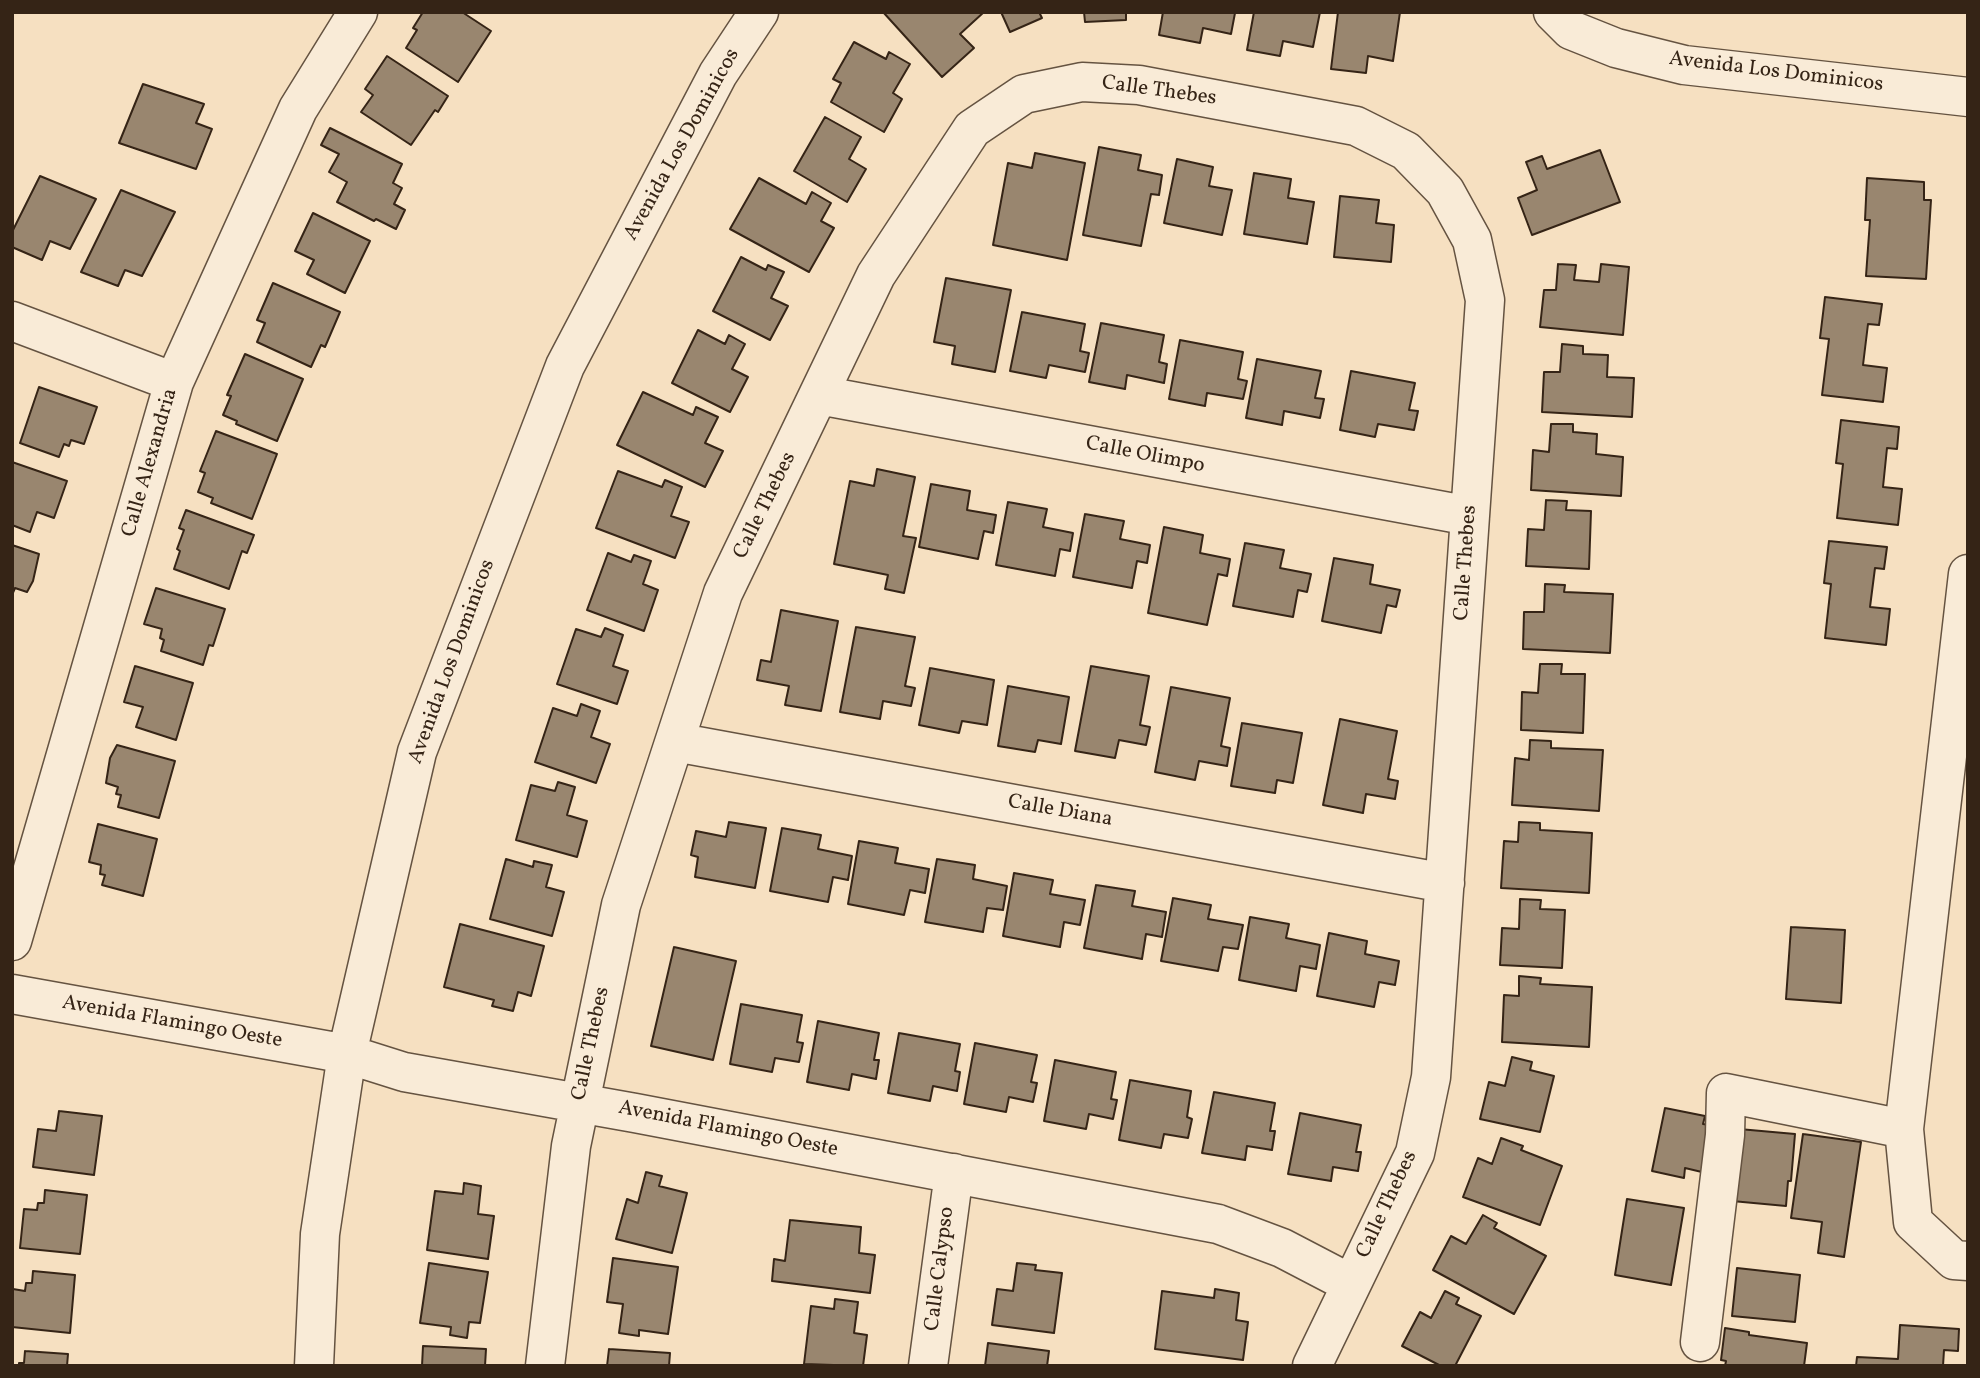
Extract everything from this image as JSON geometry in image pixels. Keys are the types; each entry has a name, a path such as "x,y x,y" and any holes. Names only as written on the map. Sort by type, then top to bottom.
{"street":[{"name":"Calle Alexandria","path":"12,941 174,382 298,109 358,12"},
{"name":"Avenida Los Dominicos","path":"314,1366 320,1234 347,1054 417,752 565,366 718,74 759,12"},
{"name":"Avenida Los Dominicos","path":"1553,12 1571,30 1616,48 1684,65 1968,97"},
{"name":"Calle Thebes","path":"545,1366 571,1146 621,905 723,593 876,275 972,129 1024,94 1082,82 1139,85 1356,126 1406,151 1446,191 1472,240 1485,300 1431,1077 1415,1153 1312,1366"},
{"path":"12,321 174,382"},
{"name":"Calle Olimpo","path":"819,395 1471,516"},
{"path":"1968,574 1963,658 1904,1129 1913,1222 1954,1260 1968,1261"},
{"name":"Calle Diana","path":"675,741 1445,883"},
{"name":"Avenida Flamingo Oeste","path":"12,994 347,1054 404,1072 580,1102 1218,1224 1282,1248 1351,1284"},
{"path":"1700,1342 1725,1135 1726,1093 1904,1129"},
{"name":"Calle Calypso","path":"928,1366 954,1173"}],"building":[{"path":"423,12 462,12 491,31 458,82 406,48 417,30 413,28"},
{"path":"883,12 984,12 960,34 974,48 942,77"},
{"path":"1001,12 1039,12 1042,18 1010,32"},
{"path":"1084,12 1126,12 1126,20 1085,22"},
{"path":"1163,12 1235,13 1231,34 1203,28 1200,43 1159,35"},
{"path":"1254,12 1320,12 1313,47 1283,41 1280,56 1247,50"},
{"path":"1338,12 1400,12 1393,61 1368,56 1366,73 1331,69"},
{"path":"854,42 886,59 889,52 910,64 893,93 902,99 884,132 831,102 841,83 833,79"},
{"path":"387,56 448,96 411,145 361,112 373,95 365,89"},
{"path":"143,84 204,104 196,123 212,129 196,169 119,143"},
{"path":"825,117 861,137 849,159 866,169 847,202 794,171"},
{"path":"330,128 402,164 393,183 402,188 394,204 405,210 396,229 337,202 347,182 329,172 339,154 321,145"},
{"path":"1099,147 1141,155 1138,170 1162,175 1159,195 1151,194 1141,246 1083,235"},
{"path":"1600,150 1620,202 1532,235 1518,198 1537,190 1526,162 1542,156 1547,169"},
{"path":"1035,153 1085,163 1067,260 993,245 1008,163 1032,168"},
{"path":"1177,159 1213,167 1209,186 1232,190 1222,235 1164,223"},
{"path":"1254,173 1291,179 1288,198 1314,202 1307,244 1244,234"},
{"path":"40,176 96,199 70,249 50,241 42,260 12,247 12,232"},
{"path":"759,178 806,204 812,192 831,203 821,221 834,228 809,272 730,229"},
{"path":"1867,178 1924,182 1924,200 1931,200 1926,279 1866,276 1870,220 1865,220"},
{"path":"121,190 175,212 142,276 125,270 118,286 81,272"},
{"path":"1340,196 1379,200 1376,223 1394,225 1391,262 1334,257"},
{"path":"313,213 370,241 345,293 307,274 314,260 295,251"},
{"path":"741,257 766,270 768,265 784,272 771,298 788,306 770,340 713,311"},
{"path":"1558,264 1576,265 1574,280 1599,282 1601,264 1629,267 1623,335 1540,327 1544,290 1556,290"},
{"path":"946,278 1011,290 995,372 952,364 955,346 934,342"},
{"path":"273,283 340,312 325,347 321,345 311,367 257,342 265,323 257,320"},
{"path":"1825,297 1882,304 1879,325 1868,324 1863,365 1887,368 1883,402 1822,395 1829,339 1820,338"},
{"path":"1022,312 1085,324 1080,351 1089,353 1085,372 1049,365 1046,378 1010,371"},
{"path":"1101,323 1164,335 1159,362 1167,364 1164,383 1127,375 1125,389 1089,382"},
{"path":"698,330 725,344 729,335 745,344 732,369 748,377 730,412 672,383"},
{"path":"1180,340 1243,352 1238,379 1247,381 1243,399 1207,393 1205,406 1169,399"},
{"path":"1562,344 1583,346 1583,354 1608,355 1607,377 1634,378 1632,417 1542,412 1544,372 1560,372"},
{"path":"245,354 303,379 277,441 236,424 237,421 223,415 231,396 227,395"},
{"path":"1257,359 1321,371 1315,398 1324,399 1320,418 1284,411 1282,425 1246,418"},
{"path":"1351,371 1415,383 1409,410 1418,411 1414,430 1378,424 1375,437 1340,430"},
{"path":"39,387 97,407 84,444 71,440 69,446 64,444 59,457 20,443"},
{"path":"643,392 693,415 696,407 718,417 705,443 723,451 705,487 617,445"},
{"path":"1841,420 1899,427 1897,449 1887,448 1883,487 1902,489 1898,525 1837,518 1843,464 1836,463"},
{"path":"1551,424 1573,424 1573,432 1597,434 1596,454 1623,457 1621,496 1531,490 1533,450 1549,452"},
{"path":"216,431 277,454 252,519 211,503 213,498 198,492 205,473 200,471"},
{"path":"12,462 67,481 54,518 37,512 30,532 12,525"},
{"path":"877,469 915,477 903,536 916,538 904,593 885,589 888,575 834,564 850,481 874,486"},
{"path":"618,471 662,487 665,480 682,487 671,516 689,522 675,558 596,528"},
{"path":"931,484 970,491 967,510 996,515 993,533 984,531 978,559 919,547"},
{"path":"1546,500 1567,501 1566,510 1591,511 1589,569 1526,566 1528,529 1544,530"},
{"path":"1008,502 1047,509 1043,527 1073,533 1070,551 1060,549 1055,576 996,565"},
{"path":"186,510 254,535 247,553 242,551 229,589 174,569 184,530 179,528"},
{"path":"1085,514 1124,521 1120,539 1150,545 1147,563 1137,561 1132,588 1073,577"},
{"path":"1164,527 1203,535 1200,553 1230,559 1227,576 1218,574 1207,625 1148,613"},
{"path":"1829,541 1887,547 1884,569 1875,568 1870,607 1890,609 1886,645 1825,638 1831,584 1824,583"},
{"path":"1245,543 1284,550 1280,568 1311,574 1307,592 1298,590 1293,617 1233,606"},
{"path":"12,545 39,554 33,581 27,592 15,588 12,595"},
{"path":"608,553 631,562 634,555 651,561 643,584 658,590 644,631 587,610"},
{"path":"1334,558 1373,565 1370,584 1400,590 1396,607 1387,605 1381,633 1322,621"},
{"path":"1545,584 1565,585 1564,592 1613,594 1610,653 1523,649 1524,612 1544,612"},
{"path":"156,588 225,609 213,646 209,645 203,665 161,651 164,640 160,638 162,629 144,624"},
{"path":"781,610 838,621 821,711 785,705 789,686 757,680 761,660 771,662"},
{"path":"856,627 915,637 905,686 915,688 911,706 883,701 880,719 840,712"},
{"path":"605,628 623,635 613,666 628,671 617,704 557,684 576,629 601,637"},
{"path":"1540,664 1562,664 1561,674 1585,674 1583,733 1521,730 1522,692 1538,693"},
{"path":"135,666 193,683 176,740 136,727 143,707 124,702"},
{"path":"1091,666 1149,676 1140,725 1150,727 1146,745 1119,740 1115,758 1075,751"},
{"path":"930,668 994,680 987,725 962,721 959,733 919,725"},
{"path":"1008,686 1069,697 1061,744 1038,740 1035,752 998,746"},
{"path":"1171,687 1230,698 1221,746 1230,748 1227,766 1199,761 1195,780 1155,772"},
{"path":"581,704 600,711 591,737 610,744 596,783 535,762 553,708 577,716"},
{"path":"1340,719 1397,731 1388,779 1398,781 1395,799 1366,794 1363,813 1323,805"},
{"path":"1242,723 1302,733 1293,783 1277,780 1275,793 1231,786"},
{"path":"1530,740 1551,741 1551,748 1603,750 1599,811 1512,805 1515,758 1529,760"},
{"path":"117,745 175,761 159,818 118,807 121,795 116,794 118,787 106,783 110,758"},
{"path":"558,782 575,787 567,815 587,821 577,857 516,840 531,785 555,791"},
{"path":"729,822 766,828 755,888 695,877 698,857 691,855 696,831 726,837"},
{"path":"1519,822 1540,823 1540,830 1592,833 1589,893 1501,888 1504,841 1518,842"},
{"path":"98,824 157,839 143,896 102,885 105,875 100,874 101,865 89,862"},
{"path":"782,828 821,835 818,849 852,856 848,880 833,877 828,902 770,891"},
{"path":"859,841 898,848 895,863 929,869 925,893 910,890 904,915 848,904"},
{"path":"506,859 533,867 534,861 552,865 546,887 564,892 552,936 490,919"},
{"path":"937,859 975,865 973,879 1007,886 1003,910 987,908 983,932 925,922"},
{"path":"1014,873 1053,880 1050,894 1085,900 1080,925 1064,922 1060,947 1003,936"},
{"path":"1096,885 1135,891 1132,906 1166,912 1162,937 1146,934 1142,959 1084,948"},
{"path":"1173,898 1211,905 1208,919 1243,925 1238,949 1223,947 1218,971 1161,961"},
{"path":"1520,899 1541,900 1540,909 1565,910 1562,968 1500,965 1502,928 1519,929"},
{"path":"1250,917 1289,924 1286,938 1320,945 1316,969 1300,966 1296,991 1239,980"},
{"path":"460,924 544,946 531,996 518,992 513,1011 492,1006 494,1000 444,987"},
{"path":"1791,927 1845,930 1841,1003 1786,999"},
{"path":"1329,933 1367,941 1365,954 1399,961 1395,985 1379,982 1374,1007 1317,996"},
{"path":"674,947 736,961 713,1060 651,1046"},
{"path":"1519,976 1541,978 1540,984 1592,987 1589,1047 1502,1042 1504,995 1519,996"},
{"path":"741,1004 802,1015 797,1042 803,1043 799,1062 775,1058 772,1072 730,1064"},
{"path":"818,1021 879,1033 874,1060 879,1060 876,1079 852,1074 849,1090 807,1082"},
{"path":"899,1033 960,1044 955,1071 960,1072 957,1091 933,1086 930,1101 888,1093"},
{"path":"975,1043 1037,1055 1031,1082 1037,1083 1033,1102 1009,1097 1006,1112 964,1104"},
{"path":"1512,1057 1532,1062 1530,1070 1554,1076 1540,1132 1480,1119 1489,1082 1505,1086"},
{"path":"1055,1060 1116,1072 1111,1099 1117,1100 1113,1119 1089,1114 1086,1129 1044,1121"},
{"path":"1130,1080 1191,1091 1187,1117 1192,1119 1188,1138 1164,1134 1161,1148 1119,1140"},
{"path":"1214,1092 1275,1103 1270,1131 1275,1131 1272,1150 1247,1146 1245,1160 1202,1153"},
{"path":"1665,1108 1705,1116 1703,1124 1715,1126 1706,1173 1685,1168 1684,1178 1652,1171"},
{"path":"59,1111 102,1116 94,1175 33,1167 38,1129 56,1131"},
{"path":"1300,1113 1361,1125 1356,1152 1361,1152 1358,1171 1333,1167 1331,1181 1288,1174"},
{"path":"1739,1129 1795,1134 1786,1206 1732,1201"},
{"path":"1803,1134 1861,1142 1844,1257 1818,1253 1822,1222 1791,1218"},
{"path":"1501,1138 1523,1146 1521,1150 1562,1166 1540,1225 1463,1197 1478,1158 1492,1164"},
{"path":"646,1172 662,1176 659,1186 687,1193 672,1253 616,1239 627,1199 638,1203"},
{"path":"464,1183 481,1186 478,1214 494,1216 488,1259 427,1250 435,1191 463,1194"},
{"path":"45,1190 87,1195 80,1254 20,1248 24,1209 37,1210 38,1203 44,1203"},
{"path":"1627,1199 1684,1208 1671,1285 1615,1275"},
{"path":"1483,1215 1497,1223 1494,1228 1546,1256 1514,1314 1433,1270 1451,1236 1466,1244"},
{"path":"790,1220 861,1227 859,1253 875,1255 870,1293 772,1281 774,1259 785,1261"},
{"path":"613,1258 678,1267 668,1334 639,1330 639,1336 619,1333 623,1304 607,1302"},
{"path":"429,1263 488,1272 480,1323 469,1322 467,1338 450,1335 451,1327 420,1323"},
{"path":"1017,1263 1036,1265 1035,1270 1062,1273 1054,1333 992,1325 997,1289 1013,1291"},
{"path":"1737,1268 1800,1275 1795,1322 1732,1316"},
{"path":"33,1271 75,1275 70,1333 12,1327 13,1289 25,1291 26,1283 32,1283"},
{"path":"1215,1289 1239,1293 1236,1320 1248,1322 1243,1360 1155,1349 1162,1291 1214,1298"},
{"path":"1445,1291 1459,1298 1456,1304 1481,1316 1455,1366 1441,1366 1402,1346 1420,1312 1431,1318"},
{"path":"835,1299 858,1302 854,1333 867,1335 863,1366 804,1364 811,1306 834,1309"},
{"path":"1900,1325 1959,1329 1958,1351 1944,1350 1943,1366 1856,1366 1857,1357 1898,1359"},
{"path":"1725,1328 1749,1332 1749,1335 1807,1343 1804,1366 1725,1366 1726,1361 1721,1360"},
{"path":"988,1343 1049,1351 1047,1366 985,1366"},
{"path":"423,1346 486,1349 485,1366 422,1366"},
{"path":"609,1349 670,1353 669,1366 607,1366"},
{"path":"25,1351 68,1354 67,1366 19,1366 19,1363 24,1363"}]}
